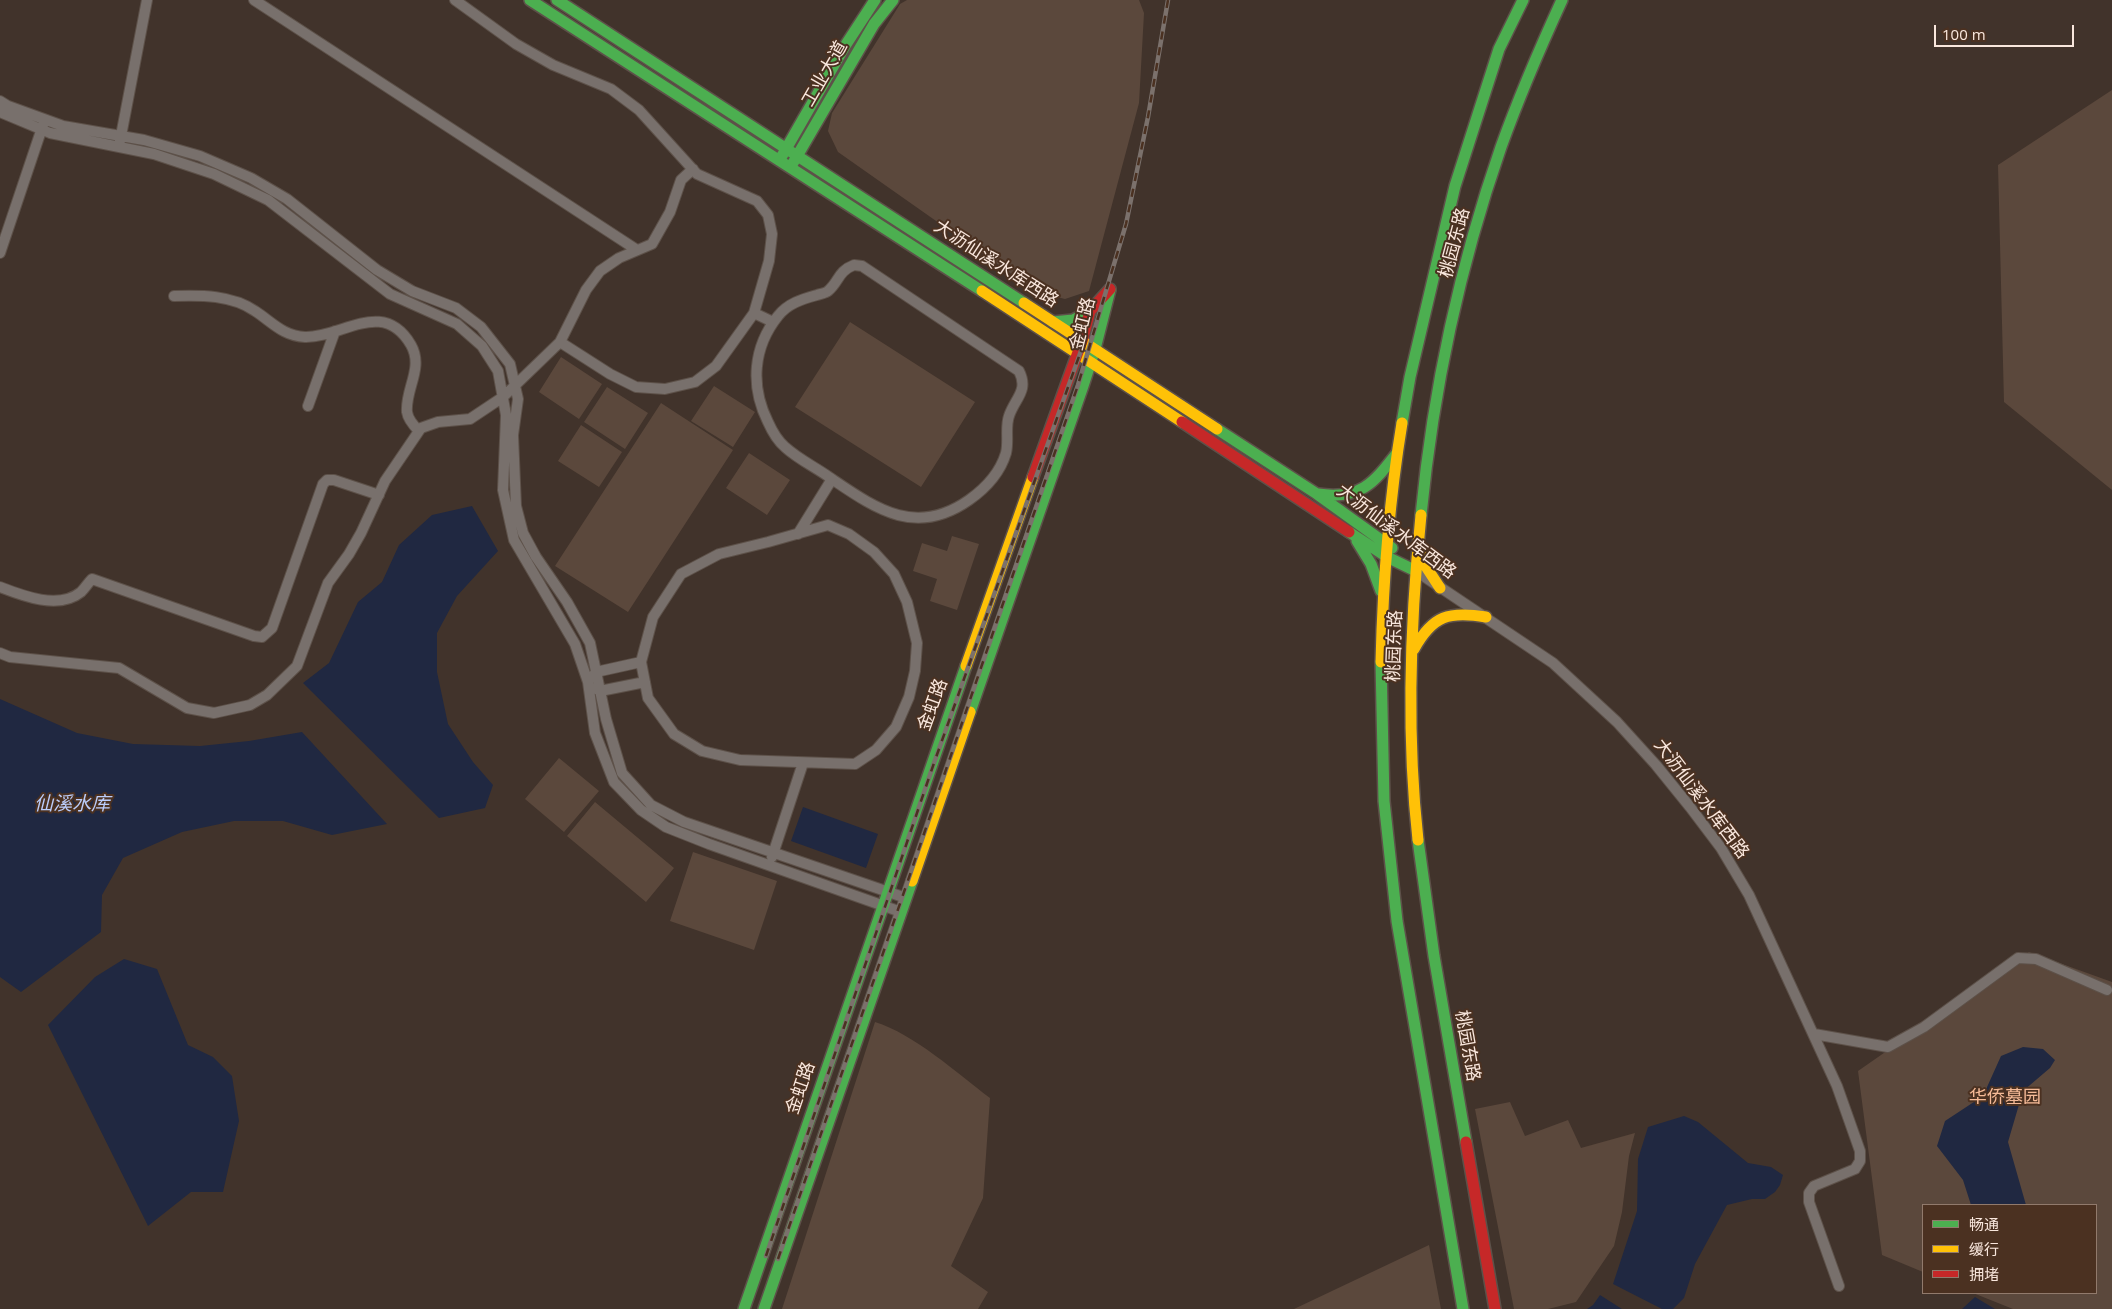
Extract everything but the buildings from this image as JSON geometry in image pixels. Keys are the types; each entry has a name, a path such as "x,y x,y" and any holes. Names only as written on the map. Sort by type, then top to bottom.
{"street":[{"path":"120,142 147,0"},
{"path":"254,0 637,250"},
{"path":"455,0 516,44 553,65 618,94 639,110 697,174 757,201 768,215 772,234 769,261 754,313 716,366 695,382 666,389 636,387 610,374 560,342"},
{"path":"530,0 1116,377 1387,557 1416,571"},
{"name":"大沥仙溪水库西路","path":"557,0 1317,494 1388,544 1416,571 1553,663 1617,722 1690,807 1721,848 1749,895 1837,1086 1860,1151 1860,1161 1855,1170 1814,1186 1809,1193 1809,1202 1839,1286"},
{"name":"工业大道","path":"780,161 849,39 875,0"},
{"name":"工业大道","path":"790,168 874,24 893,0"},
{"name":"桃园东路","path":"1463,1309 1397,920 1384,801 1381,672 1384,600 1398,453 1410,377 1455,186 1499,50 1523,0"},
{"name":"桃园东路","path":"1495,1309 1426,916 1414,799 1411,734 1416,571 1439,385 1459,295 1486,192 1534,63 1562,0"},
{"path":"0,101 43,125 50,133 120,142 144,140 200,156 251,178 288,199 377,270 412,290 456,308 481,327 510,364 515,384 518,399 513,435 516,506 523,533 536,557 567,602 590,643 606,719 622,773 651,804 684,822 774,851 906,898"},
{"path":"0,112 43,125"},
{"path":"0,253 2,239 43,125"},
{"path":"120,142 214,174 268,200 390,294 457,324 482,346 498,372 506,415 503,490 514,540 575,644 588,682 595,733 614,782 641,810 666,827 709,844 901,912"},
{"path":"0,653 10,656 119,668 187,708 214,713 250,705 267,696 297,666 328,582 349,554 370,516 385,481 422,428 438,422 470,419 503,397 560,342 586,290 600,271 619,258 652,244 670,212 681,180 693,169"},
{"path":"854,265 862,266 1019,371 1023,379 1023,388 1008,417 1008,446 997,473 981,492 944,515 923,518 896,516 870,505 832,479 784,447 773,432 763,412 756,387 756,368 761,344 780,314 797,301 828,291 845,268 854,265"},
{"name":"金虹路","path":"744,1309 886,891 1078,354 1090,311 1110,288 1102,324 1083,386 764,1309"},
{"path":"174,296 198,295 225,298 254,310 282,332 290,335 318,337 347,326 375,320 395,328 412,346 415,356 416,374 408,398 407,413 419,432"},
{"path":"1053,322 1068,323 1080,319 1090,311"},
{"path":"754,313 774,322"},
{"path":"1102,324 1103,339 1108,352 1121,366"},
{"path":"308,406 335,331"},
{"path":"1083,386 1093,379 1103,376 1116,377"},
{"path":"1317,494 1343,496 1366,487 1398,453"},
{"path":"798,534 832,479"},
{"path":"0,587 23,596 42,600 63,599 81,592 92,579 254,636 262,637 272,628 326,480 334,480 379,495"},
{"path":"828,525 849,534 874,552 894,574 907,602 917,643 915,671 909,697 896,727 876,750 855,764 740,760 702,751 674,734 648,698 641,662 653,617 681,574 718,554 798,534 828,525"},
{"path":"1352,534 1365,551 1376,573 1384,600"},
{"path":"1419,537 1421,556 1429,573 1440,588"},
{"path":"1412,654 1422,633 1434,621 1450,614 1466,613 1486,617"},
{"path":"588,682 596,672 641,662"},
{"path":"588,682 600,691 645,682"},
{"path":"769,866 803,763"},
{"path":"1814,1034 1888,1047 1924,1027 2018,958 2036,959 2107,990"}],"green space":[{"path":"907,0 1139,0 1144,13 1139,103 1089,291 1065,299 1037,292 838,152 828,131 832,113 900,4"},
{"path":"2112,90 2112,490 2004,402 1998,165"},
{"path":"850,322 975,402 921,487 795,407"},
{"path":"561,357 602,384 579,419 539,392"},
{"path":"714,386 755,412 733,447 691,421"},
{"path":"607,387 648,413 625,449 584,422"},
{"path":"661,403 733,450 628,612 555,566"},
{"path":"581,425 622,452 599,487 558,461"},
{"path":"749,453 790,480 767,515 726,488"},
{"path":"952,536 979,544 957,610 930,601 937,579 913,571 922,543 947,551"},
{"path":"559,758 599,791 564,832 525,799"},
{"path":"595,802 674,868 646,902 567,836"},
{"path":"693,852 777,881 754,950 670,921"},
{"name":"华侨墓园","path":"2029,952 2112,982 2112,1309 2013,1309 1976,1294 2097,1294 2097,1204 1922,1204 1922,1272 1882,1255 1858,1071"},
{"path":"875,1022 905,1035 990,1098 983,1198 951,1266 988,1292 978,1309 782,1309"},
{"path":"1510,1102 1525,1136 1568,1120 1581,1148 1635,1133 1629,1156 1622,1212 1614,1246 1576,1302 1548,1309 1514,1309 1475,1109"},
{"path":"1429,1245 1441,1309 1294,1309"}],"water":[{"path":"472,506 498,551 457,596 437,633 437,672 448,724 473,762 493,785 485,808 439,818 303,683 329,663 358,602 382,582 399,545 432,515"},
{"name":"仙溪水库","path":"0,699 77,733 133,744 200,746 249,741 302,732 387,824 332,835 283,821 234,821 182,832 123,858 102,895 101,932 21,992 0,977"},
{"path":"803,807 878,834 866,868 791,841"},
{"path":"124,959 157,969 188,1045 213,1057 232,1076 239,1121 223,1192 191,1192 148,1226 48,1025 95,977"},
{"path":"2023,1047 2043,1049 2055,1060 2050,1068 2023,1091 2008,1142 2026,1204 1971,1204 1963,1180 1937,1146 1945,1121 1983,1096 2001,1056"},
{"path":"1684,1116 1698,1122 1748,1163 1771,1167 1783,1175 1780,1185 1775,1192 1765,1199 1752,1199 1727,1205 1695,1264 1684,1298 1673,1309 1662,1309 1613,1284 1637,1211 1638,1159 1648,1127"},
{"path":"1600,1295 1622,1309 1587,1309 1593,1305"},
{"path":"1975,1297 1995,1309 1962,1309"}],"railway":[{"path":"778,1259 1078,385 1126,224 1148,117 1168,0"},
{"path":"766,1256 934,763 1082,348"}],"traffic: fast":[{"path":"530,0 982,291"},
{"path":"557,0 1024,303"},
{"path":"782,156 845,46 875,0"},
{"path":"793,163 874,24 893,0"},
{"path":"1402,423 1410,377 1455,186 1499,49 1523,0"},
{"path":"1421,515 1426,468 1441,375 1450,329 1473,237 1508,128 1562,0"},
{"path":"970,712 1083,386 1095,349 1110,290"},
{"path":"1053,322 1073,320 1090,311"},
{"path":"1217,429 1317,494 1392,548"},
{"path":"1318,494 1332,495 1355,492 1373,481 1397,453"},
{"path":"1349,532 1387,557 1416,571"},
{"path":"1357,541 1371,564 1381,591"},
{"path":"1381,662 1384,801 1397,921 1463,1309"},
{"path":"744,1309 966,666"},
{"path":"1418,840 1434,956 1466,1142"},
{"path":"764,1309 912,881"}],"traffic: slow":[{"path":"982,291 1182,422"},
{"path":"1024,303 1217,429"},
{"path":"1381,662 1387,542 1402,423"},
{"path":"966,666 1033,477"},
{"path":"1418,840 1412,759 1411,678 1414,596 1421,515"},
{"path":"1420,549 1425,565 1440,588"},
{"path":"1414,649 1428,629 1435,622 1443,618 1462,615 1486,617"},
{"path":"912,881 970,712"}],"traffic: jam":[{"path":"1033,477 1082,341 1090,311 1110,289"},
{"path":"1182,422 1349,532"},
{"path":"1466,1142 1495,1309"}]}
